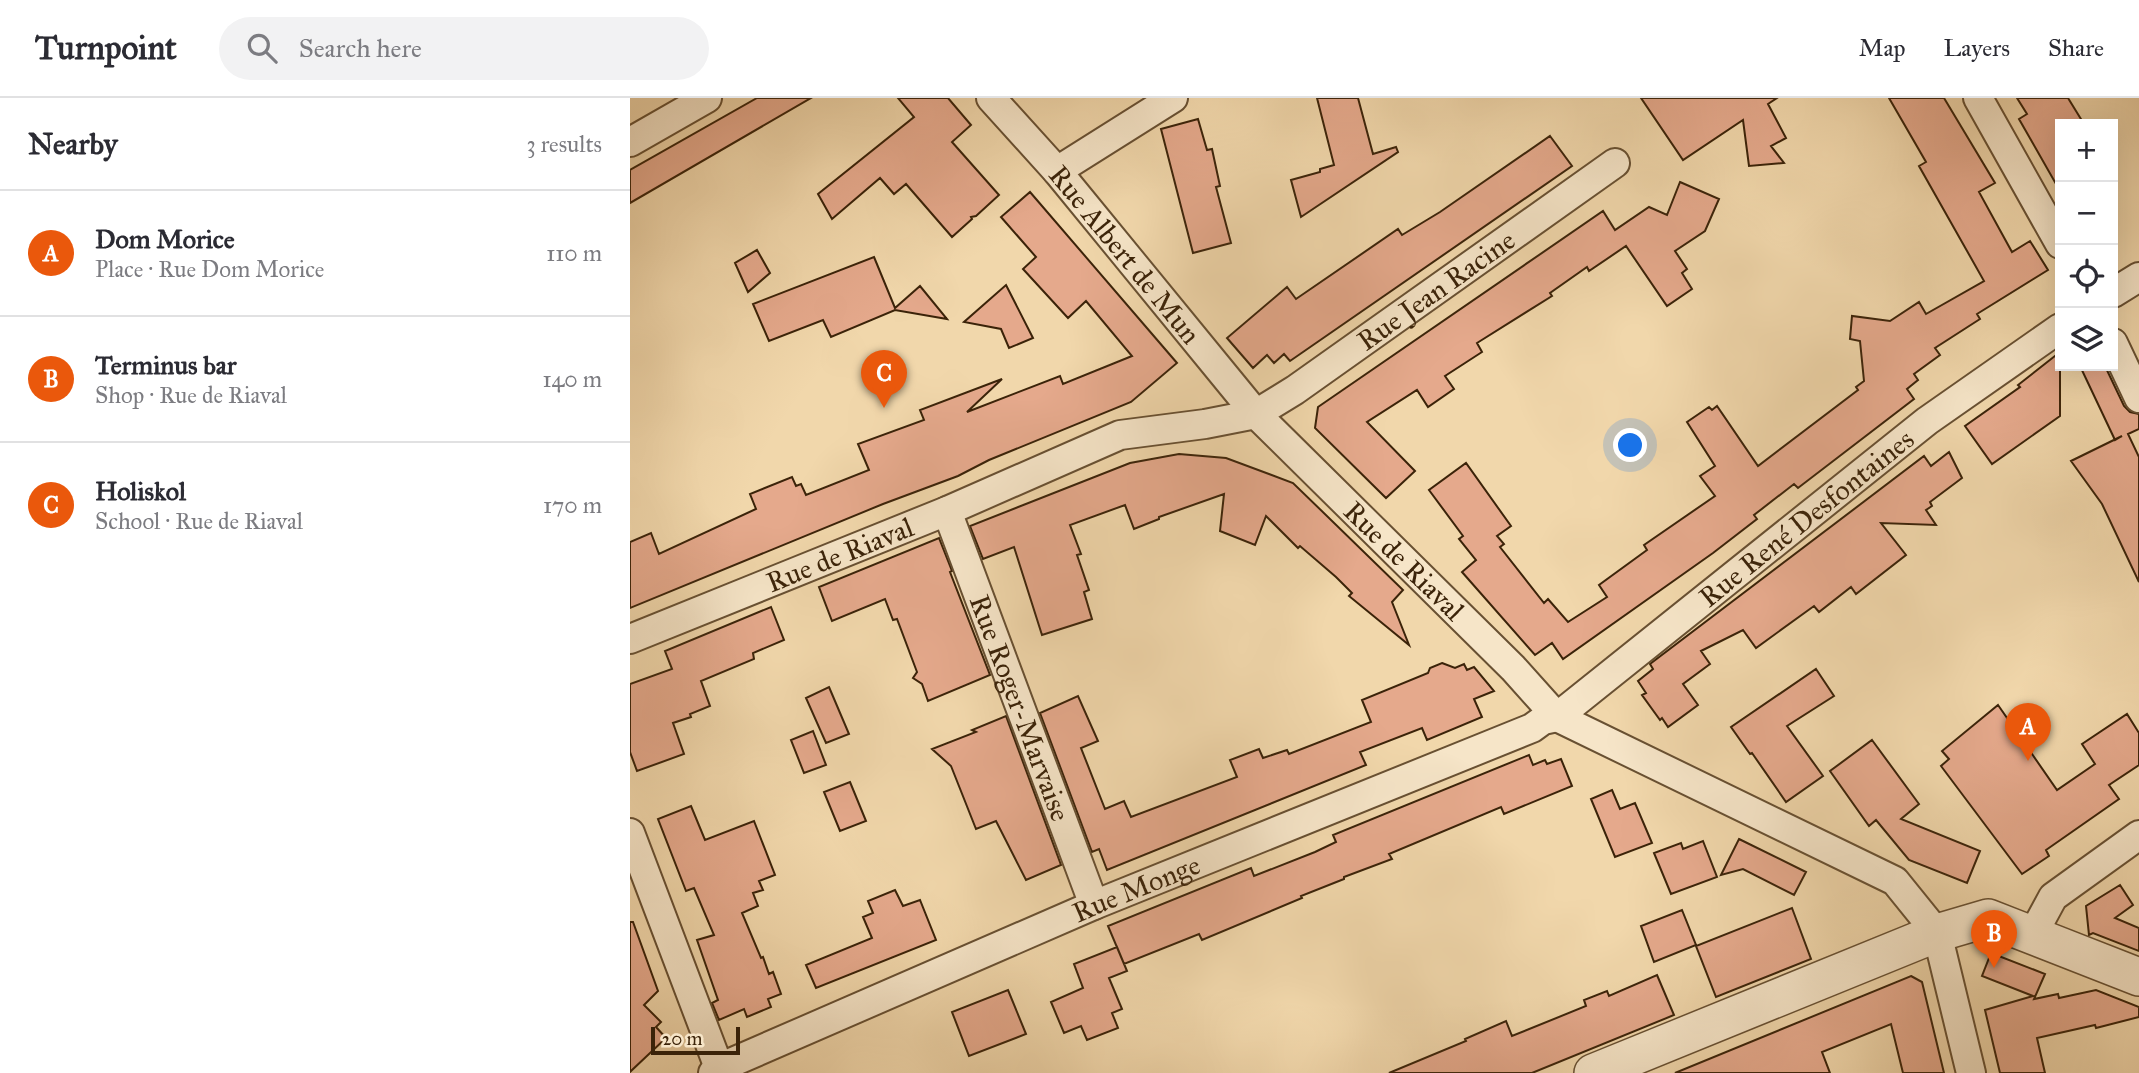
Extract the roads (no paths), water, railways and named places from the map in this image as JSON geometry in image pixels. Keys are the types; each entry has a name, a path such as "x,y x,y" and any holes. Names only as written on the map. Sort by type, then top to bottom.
{"street":[{"path":"630,142 708,98"},
{"name":"Rue Albert de Mun","path":"990,98 1057,171 1256,414"},
{"path":"1057,171 1173,98"},
{"path":"1978,98 2055,235"},
{"name":"Rue Jean Racine","path":"1256,414 1306,382 1615,163"},
{"path":"2118,290 2139,276"},
{"name":"Rue René Desfontaines","path":"1557,717 1927,421 2055,331"},
{"path":"2118,354 2139,398"},
{"name":"Rue de Riaval","path":"630,639 947,511 1120,435 1205,424 1256,414 1513,668 1557,717 1895,881 1937,933"},
{"name":"Rue Roger-Marvaise","path":"947,511 1094,905"},
{"name":"Rue Monge","path":"718,1071 1094,905 1532,728 1543,720 1557,717"},
{"path":"630,833 718,1071"},
{"path":"2033,934 2053,897 2139,835"},
{"path":"1593,1073 1937,933 1988,918 2139,977"},
{"path":"1937,933 1971,1073"}],"place":[{"name":"Holiskol","path":"884,408"},
{"name":"Dom Morice","path":"2028,761"},
{"name":"Terminus bar","path":"1994,968"}]}
